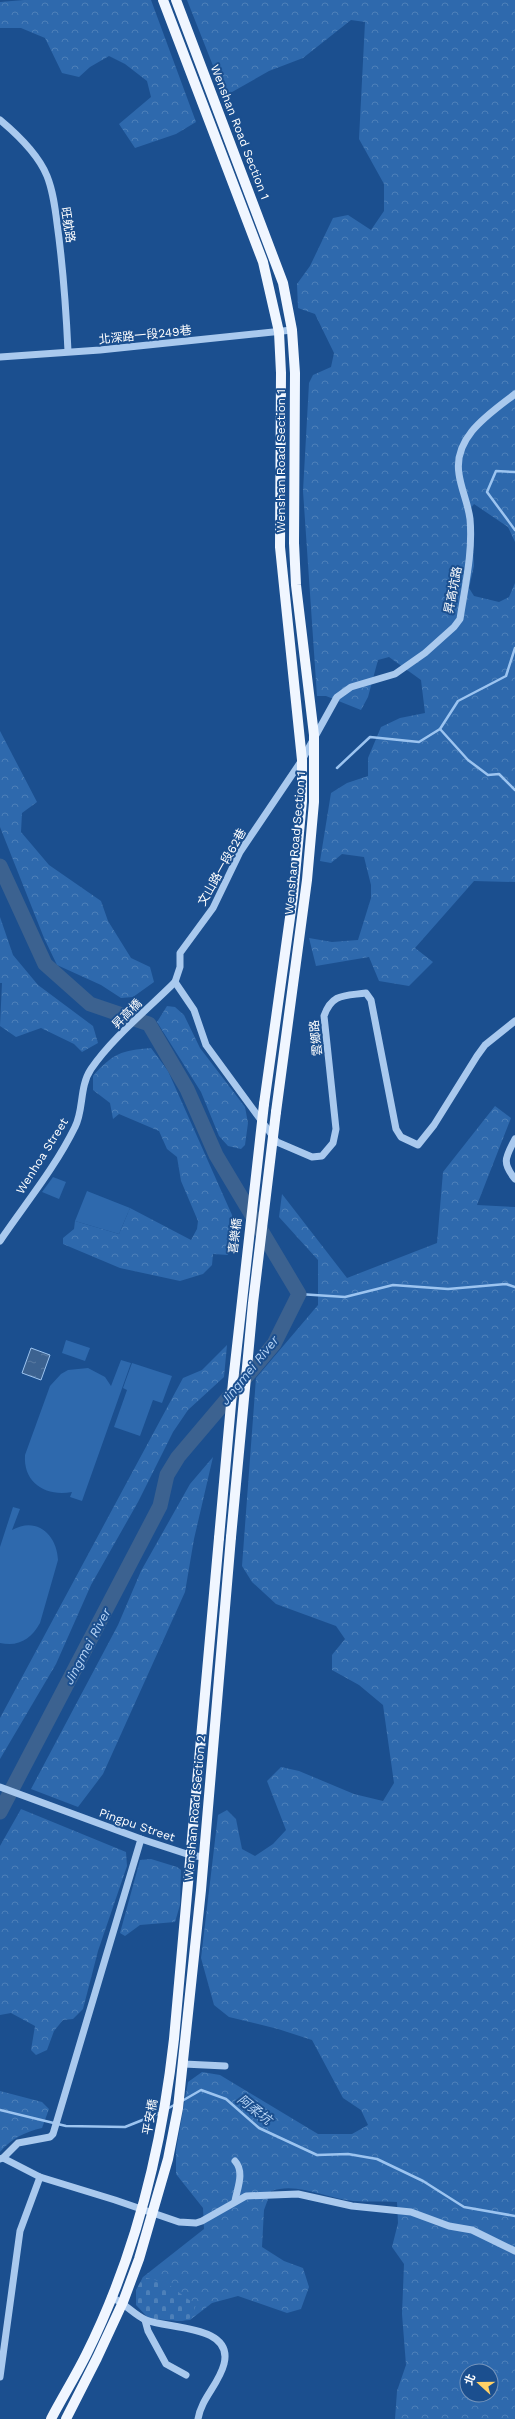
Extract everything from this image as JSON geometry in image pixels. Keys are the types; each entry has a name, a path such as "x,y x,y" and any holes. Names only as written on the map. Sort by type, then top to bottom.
{"main road":[{"name":"Wenshan Road Section 1","path":"163,0 263,262 279,332 282,373 280,547 302,760 302,801 287,939"},
{"name":"Wenshan Road Section 1","path":"176,0 283,283 292,330 295,373 294,543 300,624 314,735 314,802 299,942 253,1303 231,1537"},
{"name":"喜樂橋","path":"219,1538 246,1260 264,1104 287,939"},
{"name":"Wenshan Road Section 2","path":"154,2213 169,2154 184,2064 231,1537"},
{"name":"Wenshan Road Section 2","path":"169,2081 219,1538"},
{"name":"平安橋","path":"141,2208 156,2157 169,2081"},
{"path":"51,2419 86,2355 111,2297 141,2208"},
{"path":"66,2419 123,2302 154,2213"}],"street":[{"name":"旺躭路","path":"0,120 20,136 38,160 47,175 52,191 64,272 68,351"},
{"name":"北深路一段249巷","path":"0,357 68,351 100,350 292,330"},
{"name":"昇高坑路","path":"302,760 314,735 337,697 351,687 395,674 424,653 460,619 470,559 470,519 459,475 458,463 462,447 472,431 485,417 515,394"},
{"name":"文山路一段62巷","path":"172,985 180,967 180,953 213,908 240,852 302,760"},
{"name":"雲鄉路","path":"172,985 194,1010 206,1045 277,1142 312,1157 322,1156 333,1143 336,1129 324,1016 328,1004 339,996 366,993 371,1000 396,1129 401,1137 418,1145 434,1125 477,1056 485,1046 515,1020"},
{"name":"昇高橋","path":"101,1056 172,985"},
{"name":"Wenhoa Street","path":"0,1241 50,1169 75,1127 80,1102 90,1071 101,1056"},
{"path":"515,1139 506,1157 506,1164 515,1179"},
{"name":"Pingpu Street","path":"0,1788 141,1839 190,1855 203,1857"},
{"path":"141,1839 53,2134 50,2137 18,2143 1,2159 40,2177 141,2208 179,2222 196,2224 216,2215 235,2201 246,2196 298,2194 352,2206 397,2210 449,2226 472,2230 515,2251"},
{"path":"184,2064 225,2066"},
{"path":"235,2161 241,2172 235,2201"},
{"path":"0,2377 20,2231 40,2177"},
{"path":"111,2297 123,2302 145,2320 201,2333 220,2342 225,2350 224,2363 220,2376 200,2409 198,2419"},
{"path":"145,2320 148,2331 166,2364 186,2375"}],"green space":[{"path":"24,0 151,0 196,122 176,134 135,148 119,124 151,97 147,81 125,64 109,56 90,67 79,77 62,73 45,38 21,28 0,28 0,2"},
{"path":"187,0 515,0 515,542 508,527 474,504 471,508 474,566 469,588 474,596 499,602 509,597 515,583 515,882 474,881 415,948 433,962 409,986 379,981 369,957 316,966 309,938 332,942 358,940 371,898 371,885 364,857 342,854 331,863 320,861 331,793 347,783 368,776 368,758 381,727 400,718 425,713 421,680 389,657 378,660 368,697 361,710 326,696 317,696 303,491 309,383 313,375 331,367 334,353 315,314 298,308 297,284 310,266 333,218 348,215 371,230 384,211 384,184 359,139 365,22 351,20 303,58 269,71 225,96"},
{"path":"0,731 37,802 22,813 21,832 49,865 101,901 108,921 131,958 150,967 154,982 133,997 121,998 101,985 57,965 44,938 0,827"},
{"path":"0,917 13,955 38,985 93,1026 98,1043 82,1052 74,1044 41,1028 16,1037 0,1026 2,983 0,983"},
{"path":"167,1006 175,1007 184,1015 200,1048 245,1107 248,1123 245,1145 241,1149 228,1146 219,1136 201,1092 157,1022"},
{"path":"151,1048 168,1071 232,1215 228,1255 213,1254 212,1265 203,1274 180,1281 120,1268 63,1244 63,1238 74,1229 75,1221 119,1234 130,1208 191,1240 197,1229 198,1221 181,1181 177,1157 167,1149 159,1131 119,1114 113,1119 110,1103 93,1090 93,1076 112,1058 118,1054 132,1050"},
{"path":"495,1106 511,1118 477,1205 515,1207 515,2419 395,2419 397,2391 406,2365 402,2314 404,2264 392,2247 398,2223 397,2202 353,2201 291,2188 271,2191 264,2210 262,2247 284,2261 303,2268 309,2287 301,2309 287,2313 238,2296 212,2303 190,2320 177,2321 153,2314 137,2302 143,2277 204,2229 203,2208 176,2174 176,2150 188,2082 202,2072 220,2075 318,2134 352,2134 368,2125 361,2110 343,2098 312,2040 278,2029 229,2017 214,2005 201,1958 218,1815 227,1810 236,1819 242,1849 255,1856 273,1844 286,1830 267,1781 281,1767 299,1771 354,1794 383,1801 394,1783 383,1705 359,1685 332,1670 332,1655 345,1639 336,1626 276,1604 252,1582 242,1566 256,1378 318,1305 318,1260 279,1217 282,1194 347,1278 437,1243 443,1172"},
{"path":"53,1177 66,1182 59,1199 42,1192"},
{"path":"87,1191 130,1208 119,1234 75,1221"},
{"path":"66,1340 90,1348 85,1361 62,1353"},
{"path":"227,1345 224,1377 188,1410 173,1432 138,1502 91,1585 56,1664 0,1759 0,1718 183,1378 202,1370"},
{"path":"121,1360 131,1363 82,1501 70,1497 72,1492 53,1492 38,1486 28,1473 25,1465 25,1455 50,1386 61,1374 68,1370 88,1368 105,1377 111,1386"},
{"path":"132,1363 172,1376 162,1403 153,1400 140,1436 114,1427 127,1390 123,1388"},
{"path":"213,1457 194,1539 185,1592 103,1774 78,1807 31,1789 118,1625 141,1571 190,1484"},
{"path":"13,1507 20,1509 12,1530 21,1526 30,1525 44,1530 54,1543 58,1560 40,1623 33,1633 24,1640 19,1643 7,1644 0,1643 0,1547"},
{"path":"21,1809 126,1852 127,1866 98,1951 83,2009 73,2019 63,2020 54,2031 47,2050 36,2055 31,2050 35,2026 11,2013 0,2015 0,1846"},
{"path":"151,1859 177,1867 181,1870 180,1905 175,1922 140,1925 125,1936 120,1933 140,1860"},
{"path":"0,2091 42,2102 49,2109 42,2128 19,2136 0,2152"},
{"path":"143,2277 166,2283 196,2305 191,2318 182,2321 149,2319 136,2305 136,2290"}],"water":[{"path":"31,1348 50,1355 41,1380 22,1373"}],"waterway":[{"path":"515,472 496,471 487,492 515,530"},
{"path":"337,768 370,737 419,742 440,729 458,701 506,676 515,648"},
{"path":"440,729 468,760 488,775 499,774 515,790"},
{"name":"Jingmei River","path":"0,866 45,964 90,1004 149,1024 187,1089 216,1155 299,1294 274,1344 178,1457 167,1475 160,1506 0,1812"},
{"path":"299,1294 345,1297 393,1285 448,1289 506,1284 515,1287"},
{"name":"阿柔坑","path":"182,2101 201,2090 226,2099 259,2128 317,2155 348,2154 377,2159 423,2181 464,2207 515,2216"},
{"name":"阿柔坑","path":"167,2109 176,2104"},
{"name":"阿柔坑","path":"0,2110 66,2126 125,2127 160,2113"}]}
